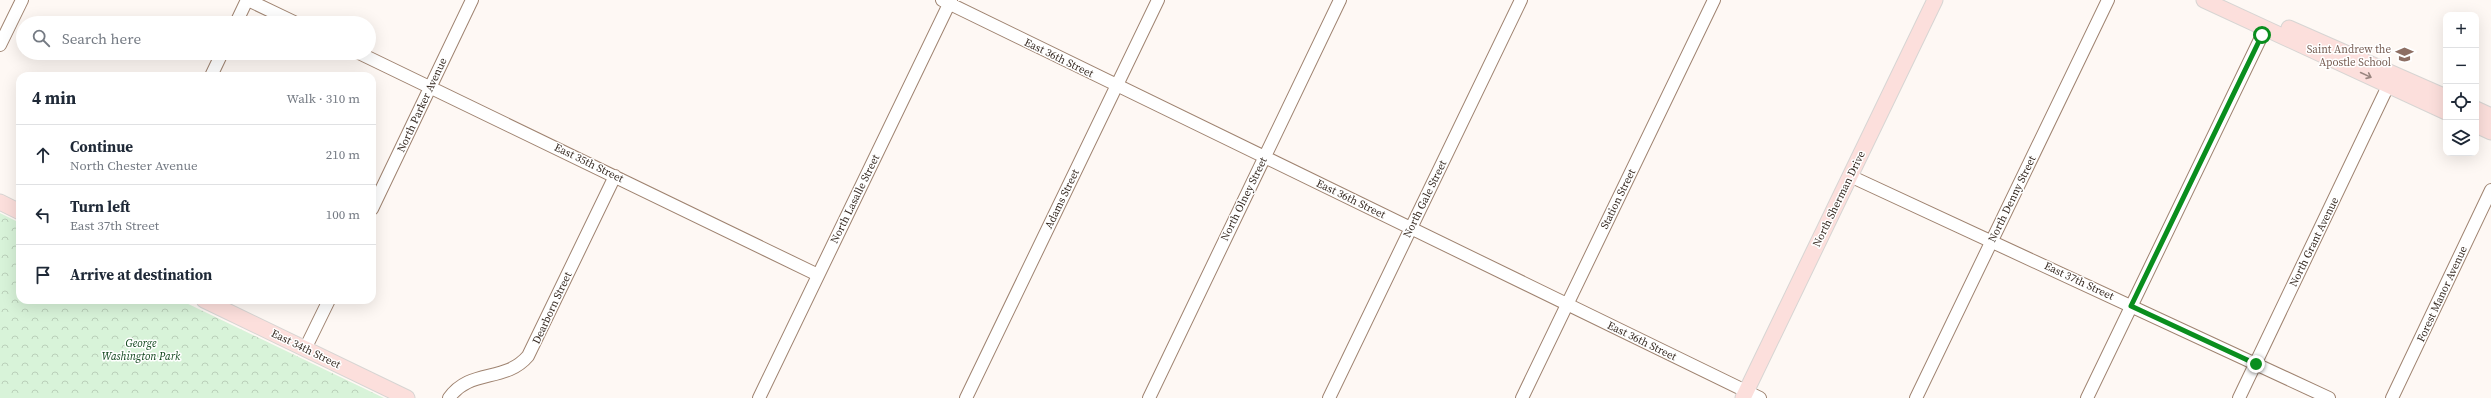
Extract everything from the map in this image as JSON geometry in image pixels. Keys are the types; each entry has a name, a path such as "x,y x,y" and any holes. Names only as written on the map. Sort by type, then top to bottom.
{"main road":[{"name":"North Sherman Drive","path":"1744,395 1935,0"},
{"path":"2204,0 2443,111"},
{"path":"2228,0 2443,96"},
{"path":"2479,111 2491,116"},
{"path":"2479,126 2491,132"},
{"path":"0,202 16,210"},
{"name":"East 34th Street","path":"212,304 407,398"}],"street":[{"path":"0,45 22,0"},
{"path":"240,16 248,0 281,16"},
{"name":"North Parker Avenue","path":"376,201 472,0"},
{"name":"Adams Street","path":"966,398 1158,0"},
{"name":"North Olney Street","path":"1149,398 1340,0"},
{"name":"North Gale Street","path":"1330,398 1521,0"},
{"name":"Station Street","path":"1522,398 1714,0"},
{"name":"North Denny Street","path":"1916,398 2108,0"},
{"name":"East 36th Street","path":"947,1 1116,86 1567,304 1744,395 1760,398"},
{"name":"North Lasalle Street","path":"759,398 947,1"},
{"path":"2087,398 2265,29"},
{"path":"213,72 219,60"},
{"name":"East 35th Street","path":"374,60 818,275"},
{"name":"North Grant Avenue","path":"2239,398 2388,86"},
{"name":"Dearborn Street","path":"449,398 459,387 470,380 510,371 528,356 615,176"},
{"name":"East 37th Street","path":"1850,176 2329,398"},
{"name":"Forest Manor Avenue","path":"2392,398 2491,190"},
{"path":"305,349 327,304"}],"green space":[{"name":"George Washington Park","path":"0,213 16,221 16,304 188,304 384,398 0,398"}],"place":[{"name":"Saint Andrew the Apostle School","path":"2404,55"}],"route":[{"path":"2256,364 2131,306 2262,35"}]}
